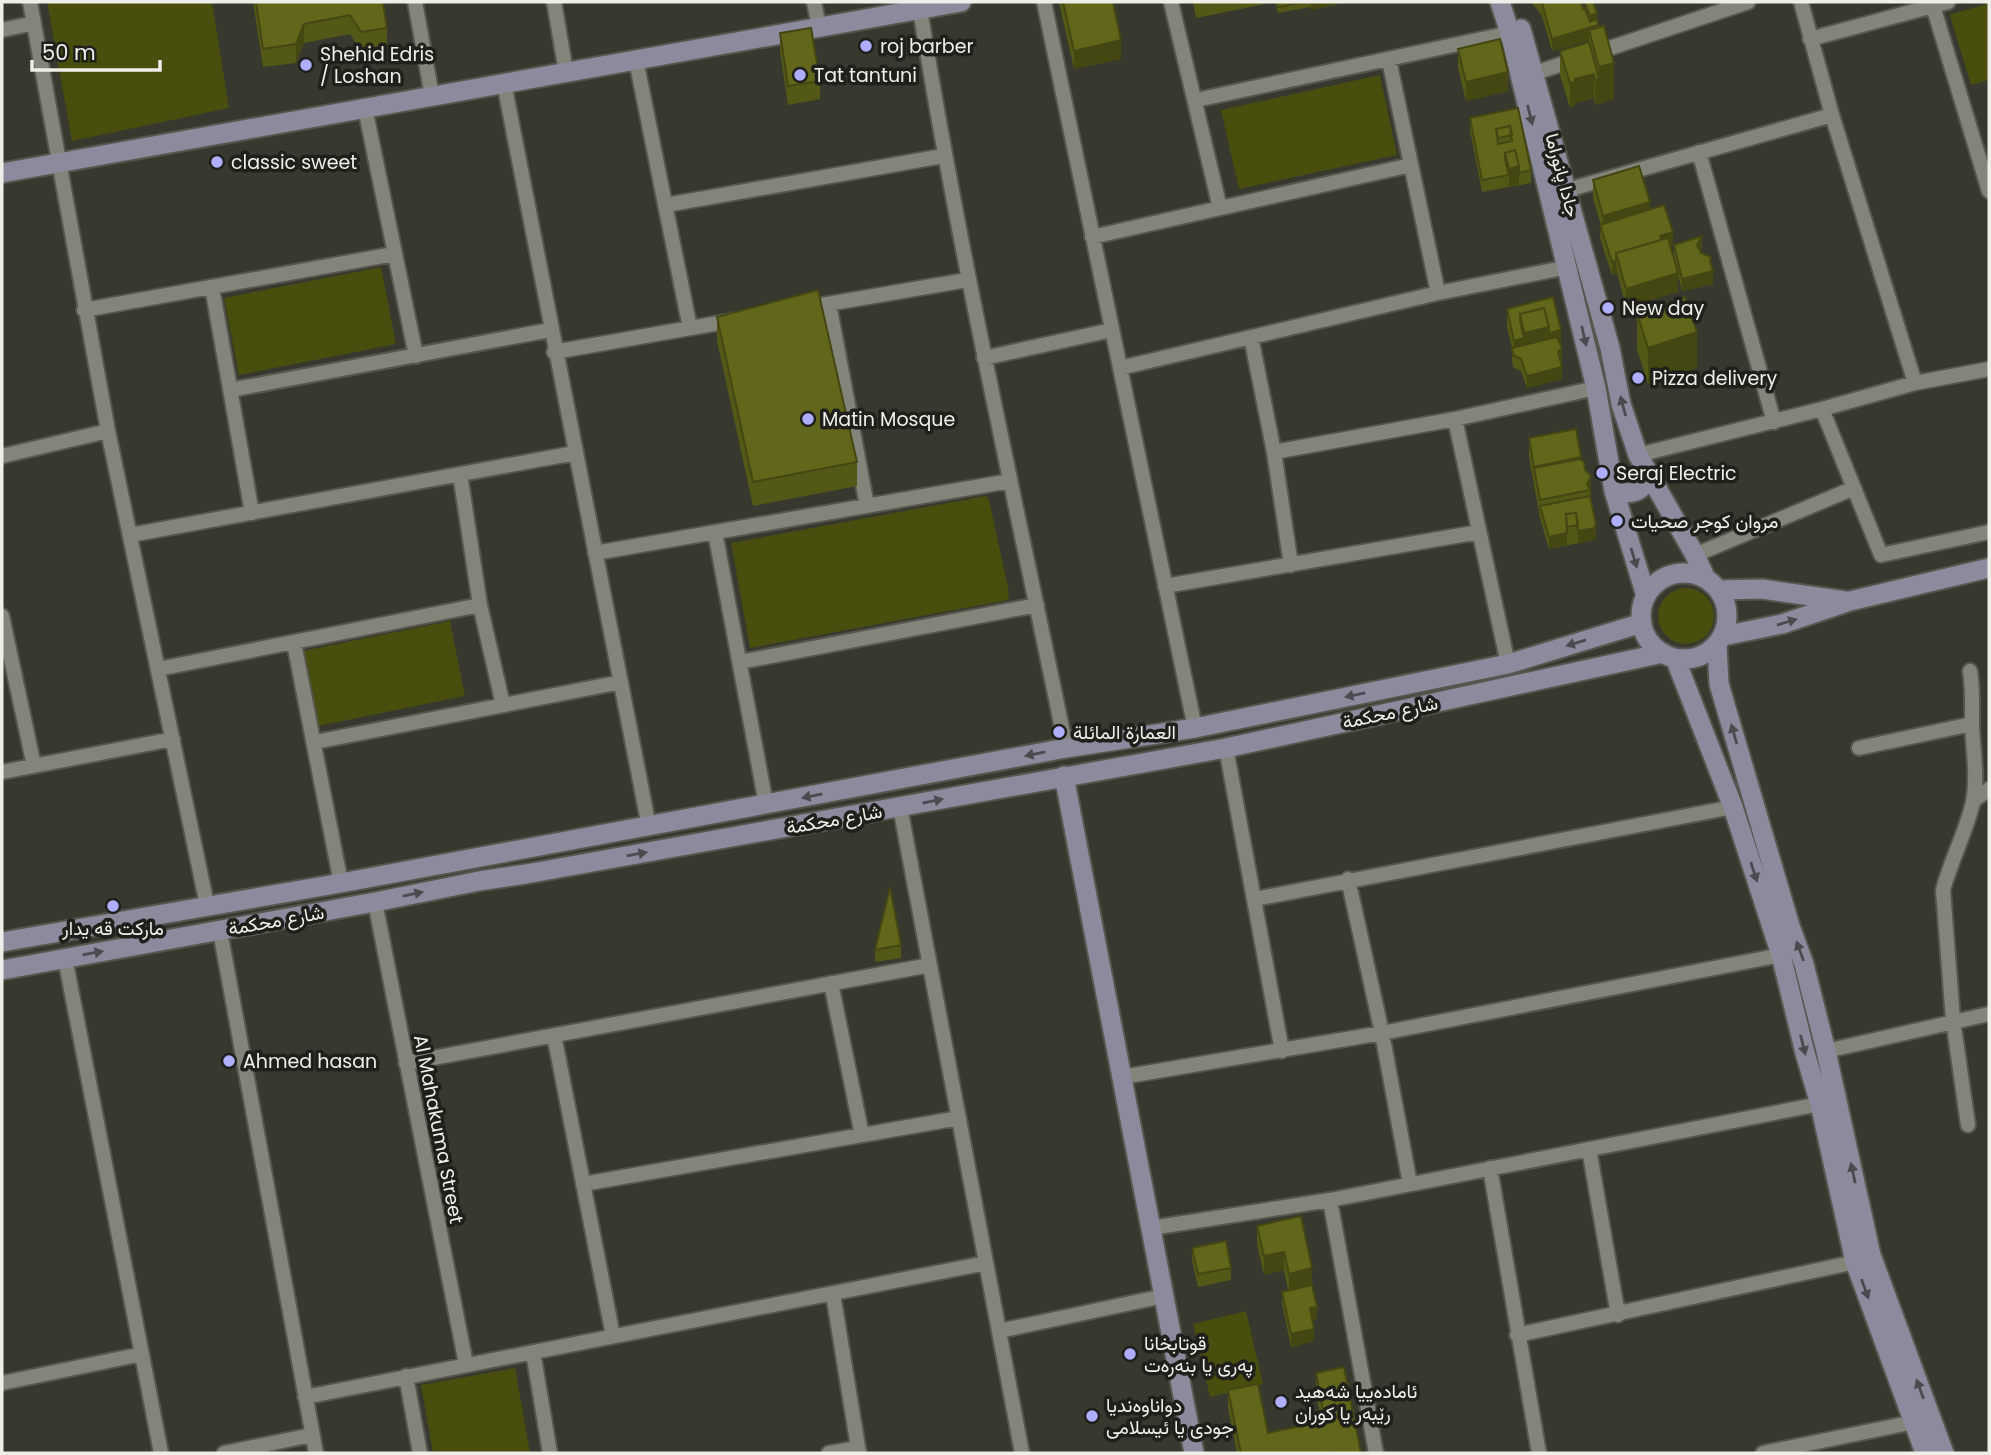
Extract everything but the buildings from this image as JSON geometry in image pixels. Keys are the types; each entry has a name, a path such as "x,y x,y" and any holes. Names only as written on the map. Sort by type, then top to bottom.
{"main road":[{"path":"1500,2 1568,267 1596,388 1614,491 1646,596"},
{"name":"جادا پانوراما","path":"1512,2 1567,190 1610,348 1621,404 1637,456 1712,584"},
{"path":"2,173 949,3"},
{"path":"1614,491 1628,494 1636,492 1646,483 1648,475"},
{"path":"1669,656 1698,657 1720,641 1850,601 1989,568"},
{"path":"1850,601 1712,584 1683,572 1661,579 1646,596 1642,623 1649,640 1669,656 1733,807 1781,955 1820,1104 1855,1262 1925,1453"},
{"path":"1712,584 1726,605 1728,621 1720,641 1719,684 1790,926 1804,964 1871,1255 1944,1453"},
{"name":"شارع محكمة","path":"2,942 649,827 1066,748 1195,728 1508,664 1642,623"},
{"name":"شارع محكمة","path":"2,970 479,881 1226,748 1669,656"},
{"path":"1064,776 1194,1453"},
{"path":"519,850 521,866 526,874"},
{"path":"474,858 481,871 479,881"}],"street":[{"path":"30,2 84,310 207,905"},
{"path":"415,2 432,96"},
{"path":"554,2 566,72"},
{"path":"814,2 819,27"},
{"path":"1044,2 1195,728"},
{"path":"1171,2 1220,208"},
{"path":"1535,74 1748,2"},
{"path":"1801,2 1832,115 1914,383"},
{"path":"1810,39 1948,2"},
{"path":"1933,6 1989,191"},
{"path":"920,9 943,156 967,280 1066,748"},
{"path":"2,30 34,23"},
{"path":"1196,100 1510,33"},
{"path":"636,60 690,328"},
{"path":"1389,60 1437,293"},
{"path":"504,83 554,352 649,827"},
{"path":"365,108 416,356"},
{"path":"1567,190 1832,115"},
{"path":"1699,152 1774,422"},
{"path":"666,205 943,156"},
{"path":"1093,237 1411,165"},
{"path":"84,310 394,254"},
{"path":"1120,368 1437,293 1568,267"},
{"path":"791,311 967,280"},
{"path":"212,287 252,513"},
{"path":"829,304 867,506"},
{"path":"554,352 753,317"},
{"path":"230,390 550,330"},
{"path":"984,358 1112,330"},
{"path":"1251,337 1274,452 1291,565"},
{"path":"1637,456 1822,410 1914,383 1989,369"},
{"path":"1274,452 1455,419 1596,388"},
{"path":"1822,410 1881,555 1989,532"},
{"path":"1455,419 1508,664"},
{"path":"2,456 108,431"},
{"path":"130,535 575,453"},
{"path":"460,474 480,605 503,705"},
{"path":"595,553 1010,481"},
{"path":"1695,555 1854,488"},
{"path":"715,532 766,804"},
{"path":"1165,586 1479,532"},
{"path":"158,669 480,605"},
{"path":"740,663 1037,605"},
{"path":"2,616 4,636 34,766"},
{"path":"294,643 341,883"},
{"path":"1968,1125 1953,1020 1943,890 1973,801 1976,777 1972,724 1974,698 1970,671"},
{"path":"315,742 621,682"},
{"path":"1859,748 1972,724"},
{"path":"2,772 173,739"},
{"path":"1226,748 1282,1051"},
{"path":"1973,801 1989,789"},
{"path":"900,807 1022,1453"},
{"path":"1255,899 1733,807"},
{"path":"1348,879 1382,1033 1410,1184"},
{"name":"Al Mahakuma Street","path":"375,902 466,1364"},
{"path":"220,930 316,1453"},
{"path":"1122,1077 1382,1033 1781,955"},
{"path":"65,958 161,1453"},
{"path":"406,1063 930,965"},
{"path":"831,983 862,1135"},
{"path":"1826,1051 1953,1020 1989,1014"},
{"path":"554,1035 613,1336"},
{"path":"1151,1228 1330,1200 1820,1104"},
{"path":"583,1184 959,1118"},
{"path":"1590,1149 1618,1315"},
{"path":"1490,1168 1539,1453"},
{"path":"1330,1200 1376,1453"},
{"path":"1517,1335 1855,1262"},
{"path":"305,1397 986,1263"},
{"path":"829,1453 858,1451 833,1294"},
{"path":"999,1331 1164,1296"},
{"path":"533,1352 550,1453"},
{"path":"2,1383 142,1354"},
{"path":"406,1376 420,1453"},
{"path":"1763,1453 1914,1422"},
{"path":"224,1453 312,1435"}],"shaded area":[{"path":"47,2 212,2 229,108 72,141"},
{"path":"1989,3 1989,80 1971,85 1950,15"},
{"path":"1380,75 1397,155 1239,189 1221,110"},
{"path":"381,267 396,344 239,375 224,298"},
{"path":"986,496 1009,592 1008,600 750,648 731,543"},
{"path":"1680,588 1692,588 1702,592 1710,600 1714,616 1710,632 1702,640 1692,644 1680,644 1670,640 1662,632 1658,622 1658,610 1662,600 1670,592"},
{"path":"450,621 465,696 303,729 288,654"},
{"path":"1246,1311 1263,1384 1210,1397 1193,1324"},
{"path":"515,1368 530,1453 433,1453 421,1385"}],"place":[{"name":"roj barber","path":"866,46"},
{"name":"Shehid Edris / Loshan","path":"306,65"},
{"name":"Tat tantuni","path":"800,75"},
{"name":"classic sweet","path":"217,162"},
{"name":"New day","path":"1608,308"},
{"name":"Pizza delivery","path":"1638,378"},
{"name":"Matin Mosque","path":"808,419"},
{"name":"Seraj Electric","path":"1602,473"},
{"name":"مروان كوجر صحيات","path":"1617,521"},
{"name":"العمارة المائلة","path":"1059,732"},
{"name":"ماركت قه يدار","path":"113,906"},
{"name":"Ahmed hasan","path":"229,1061"},
{"name":"قوتابخانا پەری یا بنەرەت","path":"1130,1354"},
{"name":"ئامادەییا شەهید رێبەر یا کوران","path":"1281,1402"},
{"name":"دواناوەندیا جودی یا ئیسلامی","path":"1092,1416"}]}
